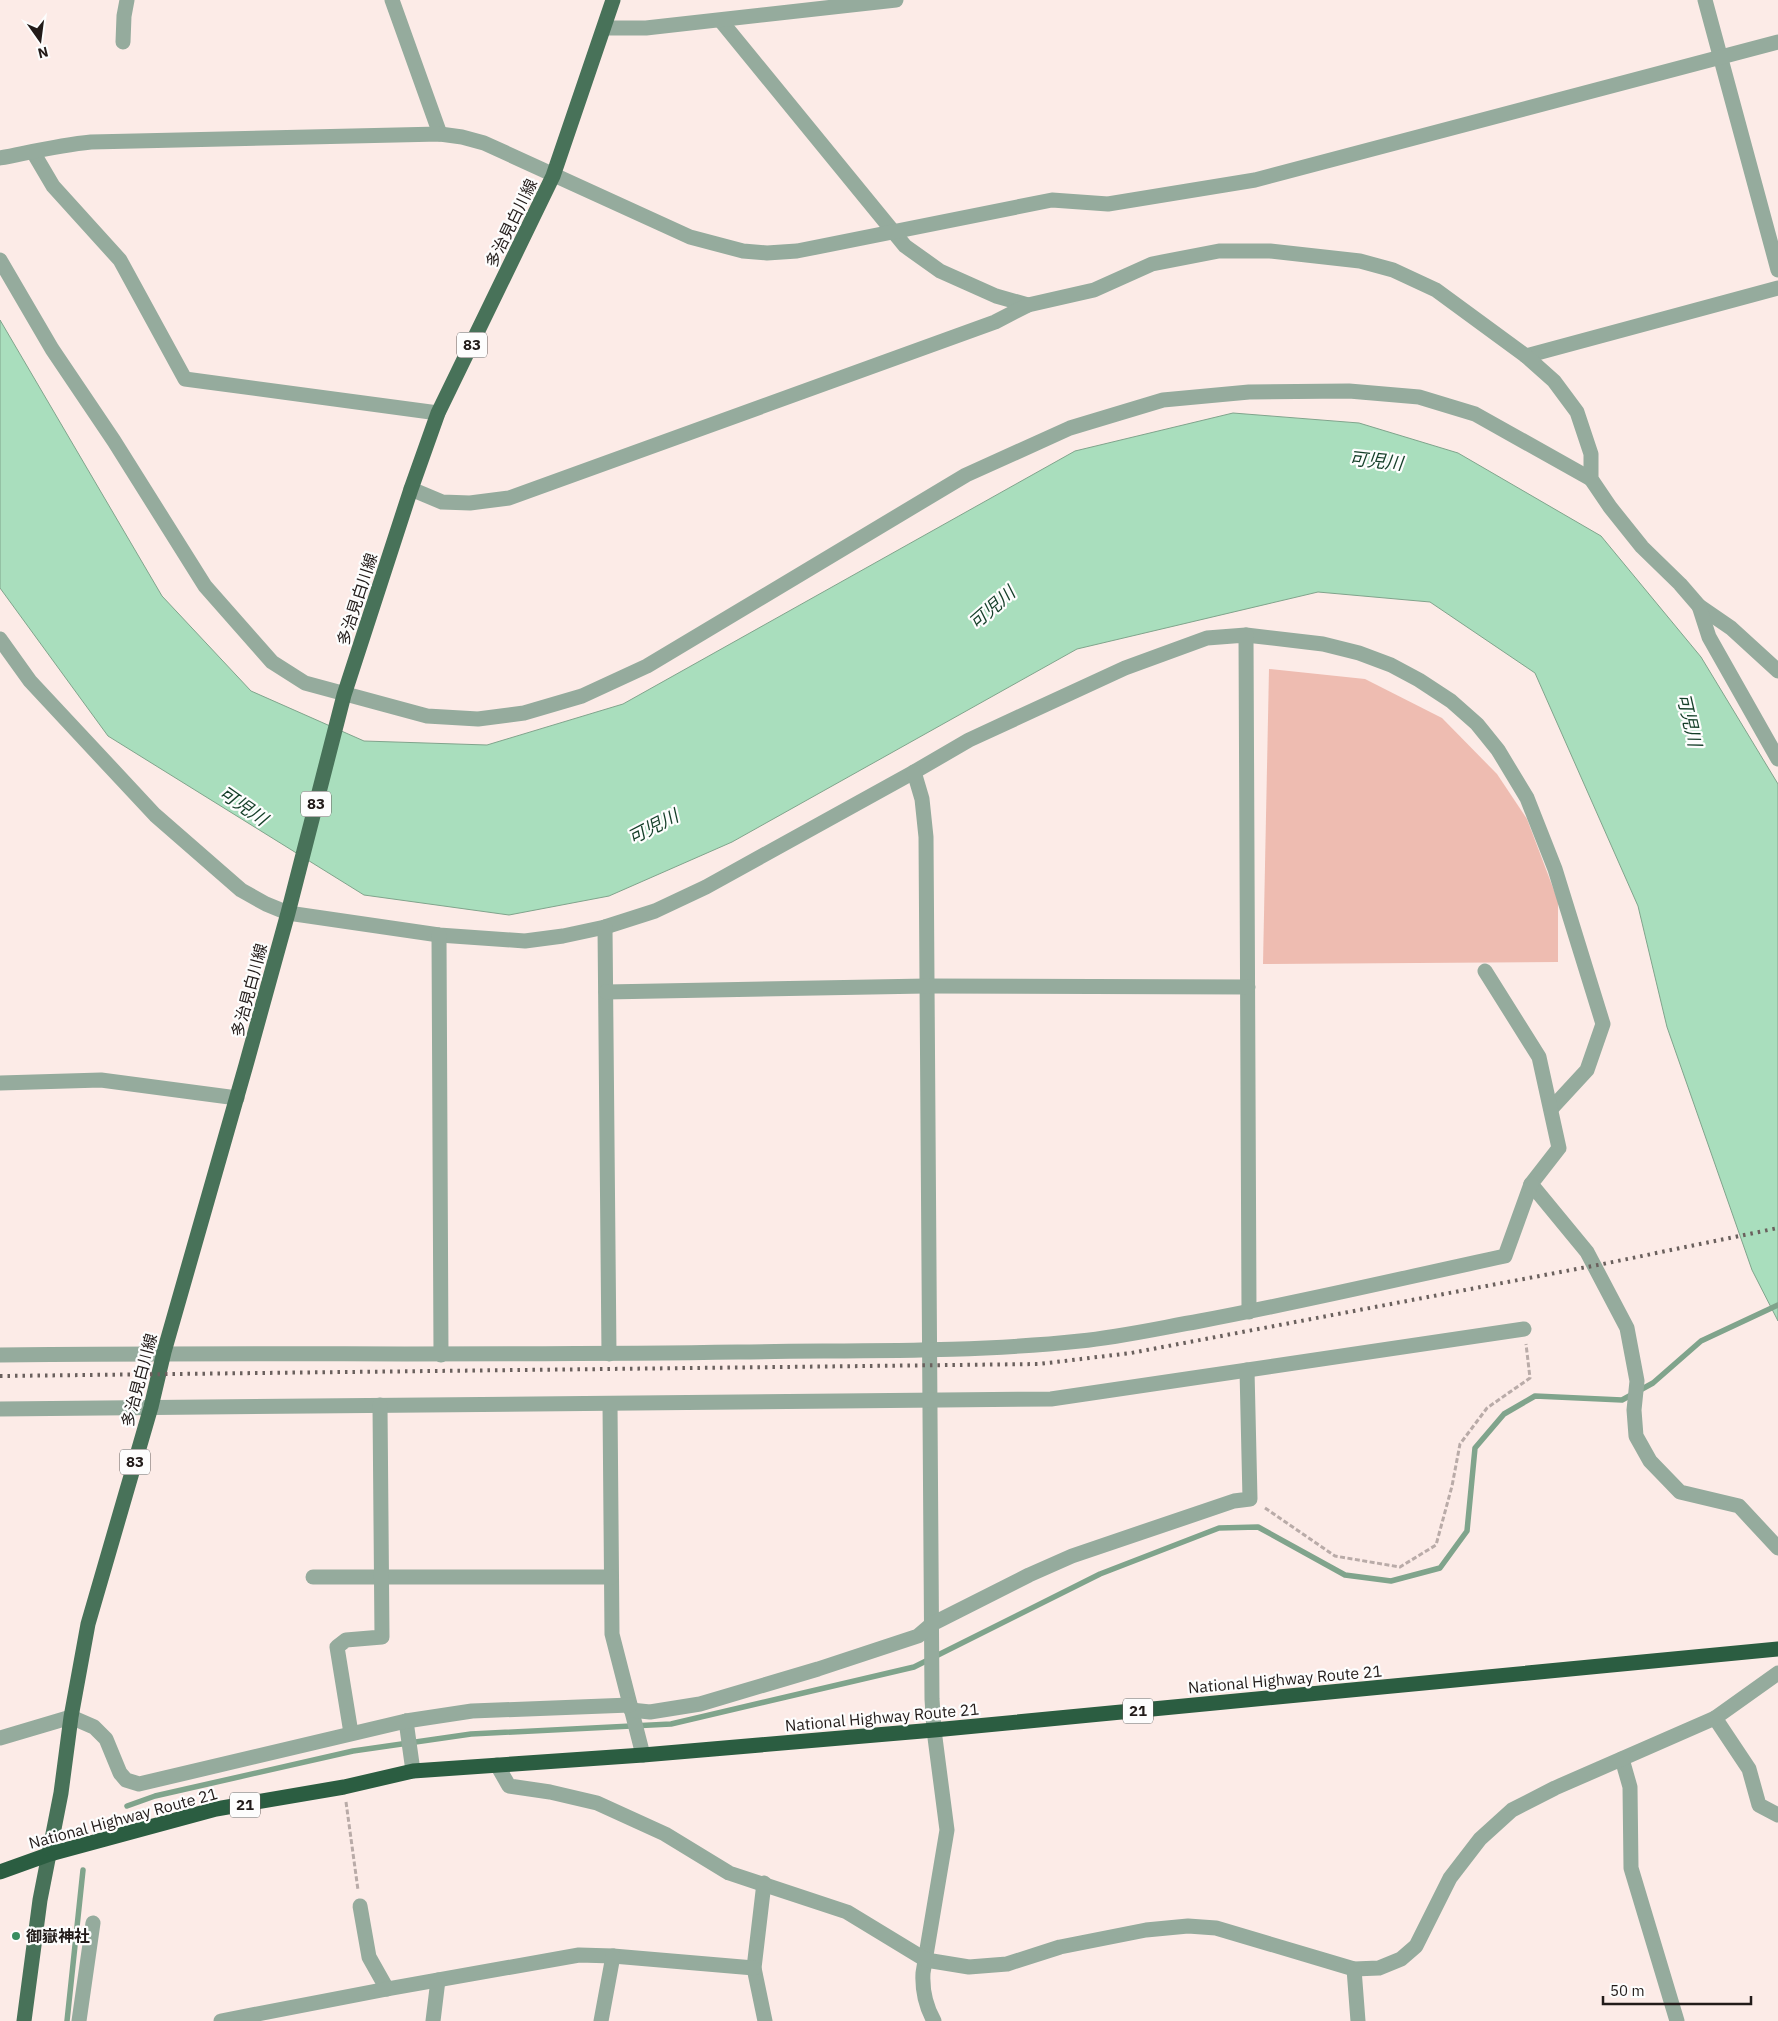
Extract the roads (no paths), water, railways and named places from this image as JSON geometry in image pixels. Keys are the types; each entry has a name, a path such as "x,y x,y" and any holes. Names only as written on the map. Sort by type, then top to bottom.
{"highway":[{"name":"National Highway Route 21","path":"0,1872 50,1854 216,1809 344,1787 413,1771 934,1730 1778,1649"}],"main road":[{"name":"多治見白川線","path":"24,2021 40,1900 61,1793 71,1717 88,1624 152,1407 164,1352 288,913 344,695 411,489 438,413 553,176 612,0"}],"street":[{"path":"123,42 124,16 128,0"},
{"path":"392,0 440,134"},
{"path":"604,28 646,28 722,21 896,0"},
{"path":"1705,0 1778,270"},
{"path":"722,21 905,246 940,271 996,296 1028,305"},
{"path":"0,158 56,146 91,142 440,134 484,143 690,237 743,251 767,253 797,251 1052,200 1108,204 1255,180 1778,42"},
{"path":"33,152 53,186 120,260 185,379 438,413"},
{"path":"411,489 442,502 470,503 509,498 994,322 1028,305 1094,290 1152,264 1219,251 1270,251 1360,261 1393,270 1436,290 1526,356 1554,381 1577,412 1591,454 1590,479"},
{"path":"0,260 52,349 114,441 204,586 272,662 305,683 427,716 478,719 524,713 582,696 647,666 966,475 1070,428 1163,400 1249,392 1349,391 1419,397 1475,414 1590,479 1642,547 1680,584 1699,606 1730,628 1778,671"},
{"path":"1526,356 1778,288"},
{"path":"1699,606 1709,637 1778,759"},
{"path":"1246,635 1249,1312"},
{"path":"0,639 30,681 156,816 241,890 266,904 288,913 439,935 525,940 563,936 605,927 654,911 706,887 969,740 1125,668 1207,638 1246,635 1323,644 1359,653 1391,665 1419,680 1451,701 1478,724 1498,750 1528,798 1552,860 1603,1024 1587,1070 1551,1109"},
{"path":"914,772 922,799 926,837 932,1699 934,1730 947,1830 922,1990 926,2008 934,2021"},
{"path":"605,927 609,1354"},
{"path":"439,935 441,1355"},
{"path":"0,1355 164,1352 441,1355 609,1354 1026,1346 1083,1341 1249,1312 1505,1256 1531,1184 1559,1148 1539,1057 1485,971"},
{"path":"606,992 926,986 1248,987"},
{"path":"0,1083 101,1080 237,1098"},
{"path":"1531,1184 1586,1252 1627,1328 1637,1380 1634,1410 1636,1436 1650,1461 1680,1492 1739,1506 1778,1548"},
{"path":"0,1409 929,1401 1051,1398 1524,1329"},
{"path":"0,1738 71,1717 94,1727 106,1739 120,1772 126,1780 139,1784 406,1721 472,1711 631,1707 650,1712 700,1704 818,1670 918,1636 932,1624 1029,1575 1072,1556 1234,1501 1250,1499 1247,1370"},
{"path":"610,1404 612,1634 643,1754"},
{"path":"351,1733 337,1647 346,1640 382,1637 380,1405"},
{"path":"313,1577 611,1577"},
{"path":"497,1765 509,1786 550,1792 597,1803 665,1834 729,1873 764,1883 846,1912 926,1960 969,1967 1007,1964 1060,1947 1146,1930 1188,1926 1216,1928 1354,1969 1379,1968 1401,1958 1416,1946 1450,1878 1480,1839 1512,1810 1555,1788 1715,1718 1778,1673"},
{"path":"1715,1718 1749,1769 1759,1805 1778,1815"},
{"path":"406,1721 413,1771"},
{"path":"1622,1759 1630,1787 1631,1868 1677,2021"},
{"path":"764,1883 754,1968 766,2021"},
{"path":"360,1906 369,1957 387,1989"},
{"path":"79,2021 94,1923"},
{"path":"221,2021 579,1955 613,1956 754,1968"},
{"path":"601,2021 613,1956"},
{"path":"1354,1969 1358,2021"},
{"path":"433,2021 438,1980"}],"water":[{"name":"可児川","path":"0,320 162,596 251,691 364,741 487,745 623,704 1075,451 1233,413 1359,423 1458,453 1601,536 1701,657 1778,784 1778,1321 1752,1270 1667,1027 1638,906 1535,673 1430,602 1318,592 1077,649 732,842 609,896 509,915 364,895 108,736 0,588"}],"waterway":[{"path":"127,1806 155,1796 353,1751 471,1734 671,1724 914,1667 1100,1574 1219,1528 1258,1527 1345,1575 1391,1581 1440,1568 1467,1531 1475,1448 1504,1414 1535,1396 1622,1400 1653,1383 1701,1341 1778,1305"},
{"path":"67,2021 83,1870"}],"railway":[{"path":"0,1376 1039,1364 1131,1353 1603,1264 1778,1228"}],"place":[{"name":"御嶽神社","path":"16,1936"}]}
